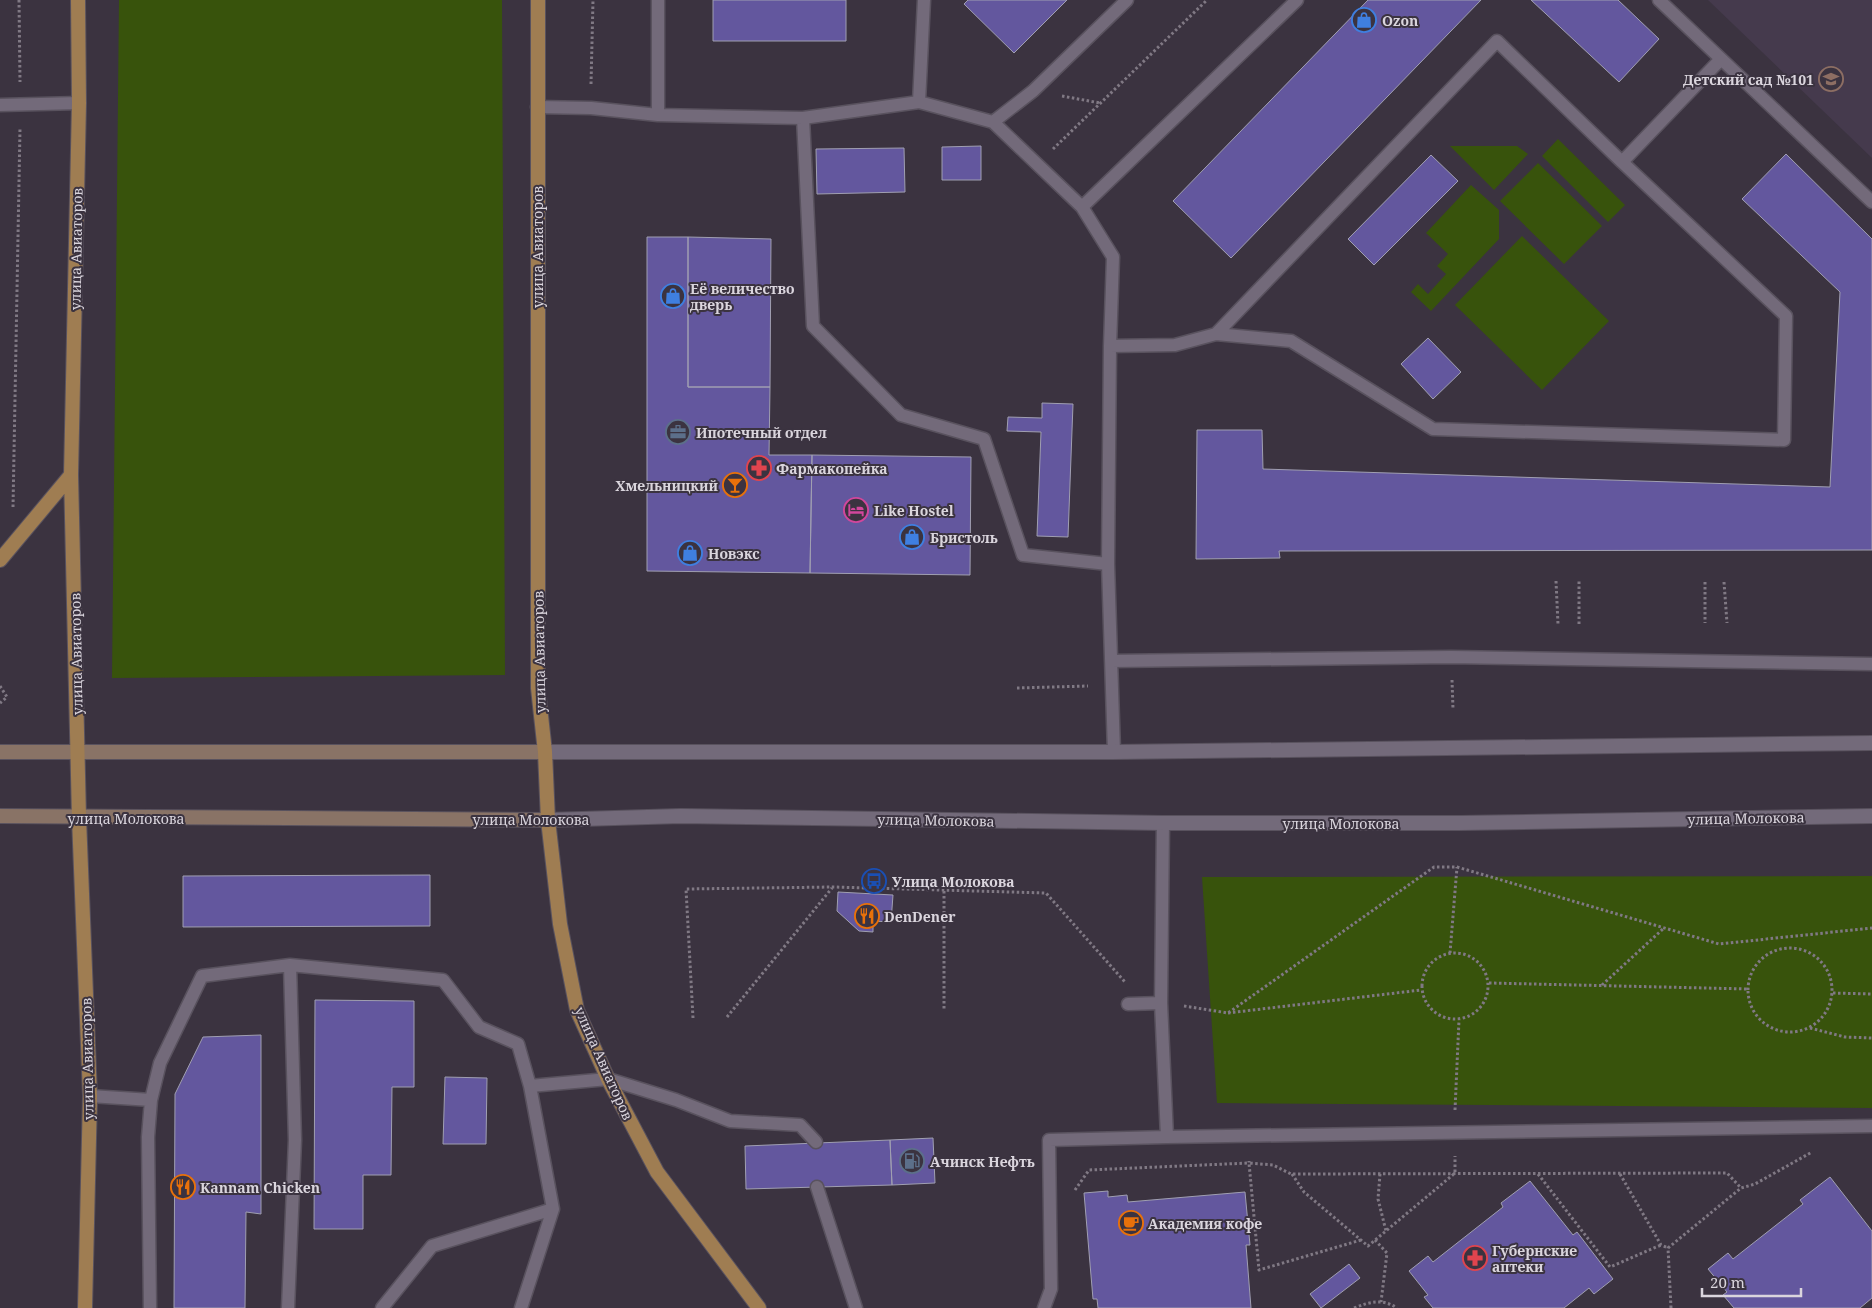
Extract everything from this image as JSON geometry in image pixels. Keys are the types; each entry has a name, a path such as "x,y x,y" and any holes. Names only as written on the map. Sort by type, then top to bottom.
{"main road":[{"name":"улица Авиаторов","path":"78,0 79,103 71,475 79,818 90,1096 85,1308"},
{"name":"улица Авиаторов","path":"538,0 538,688 548,820 560,924 577,1010 608,1079 657,1172 759,1308"},
{"path":"0,560 71,475"},
{"path":"0,752 544,752"},
{"name":"улица Молокова","path":"0,816 548,820"}],"street":[{"path":"544,752 1114,752 1872,743"},
{"name":"улица Молокова","path":"548,820 681,816 1163,823 1460,823 1872,816"}],"lane":[{"path":"658,0 658,115"},
{"path":"919,102 924,0"},
{"path":"993,122 1033,91 1127,0"},
{"path":"1082,207 1297,0"},
{"path":"1659,0 1872,202"},
{"path":"1110,346 1175,345 1216,334 1291,341 1433,429 1784,440 1786,316 1496,41 1216,334"},
{"path":"1622,162 1721,59"},
{"path":"537,108 591,108 658,115 803,118 919,102 993,122 1082,207 1113,257 1110,346 1108,564 1114,752"},
{"path":"0,105 79,103"},
{"path":"803,118 813,326 901,415 984,439 1023,555 1108,564"},
{"path":"1112,661 1451,656 1872,664"},
{"path":"1163,823 1161,1003 1167,1137"},
{"path":"288,1308 295,1140 290,965"},
{"path":"150,1308 148,1137 151,1100 160,1064 202,976 290,965 443,980 479,1027 518,1044 530,1086 553,1209 521,1308"},
{"path":"1128,1004 1161,1003"},
{"path":"530,1086 608,1079 676,1100 730,1121 800,1125 816,1142"},
{"path":"90,1096 151,1100"},
{"path":"1044,1308 1051,1289 1049,1140 1872,1126"},
{"path":"817,1188 856,1308"},
{"path":"382,1308 432,1246 553,1209"}],"path":[{"path":"13,510 21,105 19,0"},
{"path":"591,108 593,0"},
{"path":"1038,164 1207,0"},
{"path":"1033,91 1101,103"},
{"path":"1556,581 1558,624"},
{"path":"1579,581 1579,624"},
{"path":"1705,582 1706,623"},
{"path":"1724,582 1727,623"},
{"path":"0,686 6,697 0,703"},
{"path":"1016,688 1081,686 1111,688"},
{"path":"1228,1013 1434,867 1457,867 1719,944 1872,928"},
{"path":"1450,953 1457,867"},
{"path":"727,1017 833,887"},
{"path":"693,1018 686,889 833,887 1046,893 1145,1004"},
{"path":"944,891 944,1010"},
{"path":"1601,986 1664,928"},
{"path":"1790,948 1803,950 1815,956 1825,966 1831,979 1832,993 1829,1007 1821,1019 1809,1028 1795,1032 1781,1032 1768,1026 1757,1016 1750,1003 1748,989 1750,976 1756,965 1766,956 1778,950 1790,948"},
{"path":"1450,953 1470,957 1478,963 1485,972 1488,983 1488,995 1483,1005 1475,1014 1459,1020 1441,1017 1432,1010 1425,1001 1421,990 1422,978 1432,961 1450,953"},
{"path":"1488,983 1748,989"},
{"path":"1161,1003 1228,1013 1421,990"},
{"path":"1832,993 1872,994"},
{"path":"1455,1174 1454,1133 1459,1020"},
{"path":"1809,1028 1845,1037 1872,1038"},
{"path":"1248,1136 1259,1270 1361,1240"},
{"path":"1668,1248 1741,1188 1755,1184 1813,1151"},
{"path":"1070,1196 1089,1170 1249,1163 1273,1164 1291,1174 1304,1192 1368,1246 1455,1174"},
{"path":"1620,1173 1661,1245 1668,1248"},
{"path":"1291,1174 1728,1173 1741,1188"},
{"path":"1380,1174 1378,1199 1386,1232"},
{"path":"1538,1174 1610,1266 1661,1245"},
{"path":"1375,1240 1387,1253 1381,1302"},
{"path":"1668,1248 1671,1308"},
{"path":"1354,1308 1372,1300 1391,1304 1397,1308"}],"shaded area":[{"name":"Детский сад №101","path":"1708,0 1872,0 1872,158"}],"green space":[{"path":"119,0 502,0 505,675 112,678"},
{"path":"1558,139 1625,205 1608,222 1542,156"},
{"path":"1450,146 1517,146 1528,154 1494,190"},
{"path":"1538,163 1602,226 1564,264 1500,201"},
{"path":"1471,185 1499,210 1499,239 1431,311 1411,292 1418,284 1428,294 1446,274 1437,266 1448,254 1426,233"},
{"path":"1522,236 1609,321 1542,390 1455,305"},
{"path":"1872,876 1872,1108 1217,1103 1202,877"}],"building":[{"path":"713,0 846,0 846,41 713,41"},
{"path":"968,0 1067,0 1014,53 964,4"},
{"path":"1368,0 1481,0 1231,258 1173,201"},
{"path":"1531,0 1618,0 1659,39 1619,82"},
{"path":"981,146 981,180 942,180 942,147"},
{"path":"904,148 905,192 817,194 816,149"},
{"path":"1786,154 1872,239 1872,550 1279,551 1280,558 1196,559 1197,430 1262,430 1263,469 1830,487 1840,292 1742,199"},
{"path":"1431,155 1458,181 1374,265 1348,239"},
{"path":"647,237 688,237 688,387 770,387 769,455 812,455 810,573 647,571"},
{"path":"688,237 771,239 770,387 688,387"},
{"path":"1428,338 1461,372 1433,399 1401,364"},
{"path":"1042,403 1073,404 1068,537 1037,536 1041,432 1007,431 1008,417 1042,418"},
{"path":"812,455 971,457 970,575 810,573"},
{"path":"430,875 430,926 183,927 183,876"},
{"name":"DenDener","path":"838,892 893,895 891,922 873,921 873,932 859,931 837,911"},
{"path":"315,1000 414,1001 414,1087 392,1087 391,1175 363,1175 363,1229 314,1229"},
{"path":"261,1035 261,1214 246,1212 245,1308 174,1308 175,1094 203,1037"},
{"path":"445,1077 487,1078 486,1144 443,1144"},
{"name":"Ачинск Нефть","path":"933,1138 935,1183 892,1185 890,1140"},
{"path":"890,1140 892,1185 746,1189 745,1146"},
{"path":"1830,1177 1872,1231 1872,1298 1860,1308 1734,1308 1723,1295 1727,1292 1708,1269 1728,1253 1733,1259 1803,1204 1800,1200"},
{"path":"1530,1181 1573,1235 1577,1232 1613,1279 1594,1294 1589,1288 1564,1308 1433,1308 1424,1297 1428,1295 1409,1271 1428,1256 1433,1262 1503,1207 1501,1203"},
{"path":"1108,1191 1108,1197 1127,1195 1128,1202 1245,1192 1250,1245 1246,1245 1251,1308 1098,1308 1097,1299 1093,1299 1084,1193"},
{"path":"1349,1264 1360,1278 1321,1308 1310,1294"}],"place":[{"name":"Ozon","path":"1364,20"},
{"name":"Детский сад №101","path":"1831,79"},
{"name":"Её величество дверь","path":"673,296"},
{"name":"Ипотечный отдел","path":"678,432"},
{"name":"Фармакопейка","path":"759,468"},
{"name":"Хмельницкий","path":"735,485"},
{"name":"Like Hostel","path":"856,510"},
{"name":"Бристоль","path":"912,537"},
{"name":"Новэкс","path":"690,553"},
{"name":"Улица Молокова","path":"874,881"},
{"name":"DenDener","path":"867,916"},
{"name":"Ачинск Нефть","path":"912,1161"},
{"name":"Kannam Chicken","path":"183,1187"},
{"name":"Академия кофе","path":"1131,1223"},
{"name":"Губернские аптеки","path":"1475,1258"}]}
